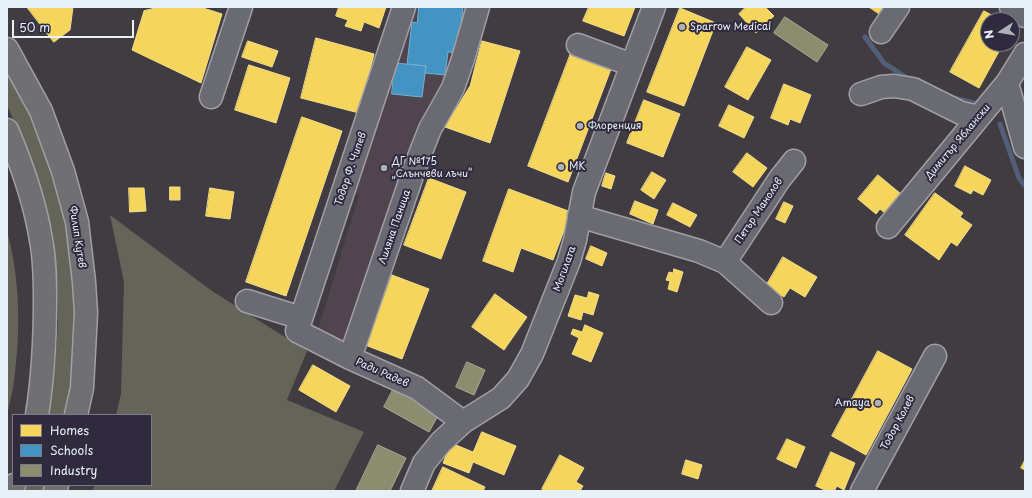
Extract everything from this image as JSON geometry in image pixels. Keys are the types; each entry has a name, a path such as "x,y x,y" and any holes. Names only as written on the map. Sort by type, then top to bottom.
{"main road":[{"name":"Филип Кутев","path":"7,49 41,111 63,171 77,222 86,313 82,388 76,414"},
{"path":"7,130 26,180 36,213 42,240 45,268 45,350 37,414"}],"street":[{"path":"211,97 241,7"},
{"name":"Тодор Ф. Чипев","path":"299,324 376,96 404,7"},
{"name":"Лиляна Паница","path":"350,358 415,168 430,129 453,88 478,7"},
{"name":"Могилата","path":"412,491 424,463 441,442 463,422 501,398 518,379 532,354 569,260 575,240 578,216 584,192 654,7"},
{"path":"881,32 898,7"},
{"path":"1011,7 1025,16"},
{"path":"578,45 632,65"},
{"name":"Димитър Яблански","path":"888,227 1007,83 1025,54"},
{"path":"1007,83 1025,147"},
{"path":"861,94 881,87 894,86 913,89 961,113 979,117"},
{"name":"Петър Манолов","path":"725,262 779,180 794,161"},
{"path":"578,216 699,251 725,262 771,303"},
{"name":"Ради Радев","path":"247,301 299,324 350,358 417,388 463,422"},
{"name":"Тодор Колев","path":"862,491 935,356"}],"shaded area":[{"name":"ДГ №175 „Слънчеви лъчи“","path":"410,7 476,7 347,347 318,330 359,195 349,191"},
{"path":"7,69 23,98 45,148 64,213 70,247 75,314 71,382 65,414 47,414 55,366 58,324 57,282 53,249 28,155 7,105"},
{"path":"110,215 212,291 307,351 287,400 364,432 334,491 92,491 94,486 152,486 152,414 116,414 121,394 124,282"},
{"path":"7,231 15,268 17,286 18,343 7,416"},
{"path":"26,486 45,486 43,491 23,491"}],"building: Homes":[{"path":"27,7 73,7 70,30 54,42"},
{"path":"160,7 200,7 222,14 201,83 132,50 144,11"},
{"path":"339,7 386,7 379,28 364,22 361,31 345,26 348,20 336,16"},
{"path":"589,7 635,7 624,36 583,21"},
{"path":"746,7 765,7 774,16 756,33 739,14"},
{"path":"869,7 889,7 883,16"},
{"path":"680,8 716,23 684,106 647,92"},
{"path":"980,18 980,52 999,52 979,88 950,72"},
{"path":"316,38 374,54 359,113 301,98"},
{"path":"248,41 278,51 272,67 242,57"},
{"path":"482,41 520,51 490,143 445,127 470,86"},
{"path":"747,47 771,60 748,100 725,87"},
{"path":"571,53 611,69 568,182 528,166"},
{"path":"249,65 290,78 276,123 235,110"},
{"path":"784,84 811,95 800,123 790,119 788,125 771,118"},
{"path":"644,100 680,114 663,157 627,143"},
{"path":"729,105 754,117 744,138 719,126"},
{"path":"302,117 342,131 286,296 246,282"},
{"path":"747,153 767,168 753,187 733,172"},
{"path":"965,166 991,180 983,195 973,190 971,194 955,186"},
{"path":"652,172 666,180 654,199 641,190"},
{"path":"606,173 615,176 611,189 602,186"},
{"path":"878,175 901,194 885,213 880,209 876,214 858,199"},
{"path":"429,178 466,192 441,259 404,245"},
{"path":"170,187 180,187 180,200 170,200"},
{"path":"129,188 144,188 146,211 130,212"},
{"path":"210,188 234,192 230,219 206,216"},
{"path":"509,189 571,212 553,260 521,248 513,272 483,261"},
{"path":"935,193 963,213 960,217 972,225 957,246 951,242 939,260 905,235"},
{"path":"635,201 658,210 653,224 630,214"},
{"path":"784,202 793,206 785,223 776,219"},
{"path":"673,203 697,215 690,227 667,215"},
{"path":"591,246 607,253 602,266 586,259"},
{"path":"783,257 817,277 805,297 790,288 784,297 766,286"},
{"path":"674,269 683,272 677,292 668,289 670,281 666,280 669,272 673,273"},
{"path":"392,275 429,289 402,359 365,345"},
{"path":"589,292 599,295 593,315 583,312 581,320 568,316 575,295 587,298"},
{"path":"495,294 527,317 504,350 472,327"},
{"path":"585,325 603,333 591,362 572,354 579,338 571,334 573,329 582,332"},
{"path":"878,351 912,369 866,455 832,436"},
{"path":"313,365 350,386 336,412 299,390"},
{"path":"482,432 516,446 504,475 473,462 469,473 443,463 451,443 473,452"},
{"path":"787,439 805,447 796,468 777,459"},
{"path":"831,452 855,463 844,490 837,486 834,491 827,491 816,486"},
{"path":"560,455 584,468 576,482 583,486 580,491 545,491 542,489"},
{"path":"686,460 702,465 698,479 682,474"},
{"path":"1025,460 1025,470 1021,468"},
{"path":"443,467 485,487 483,491 432,491"}],"building: Schools":[{"path":"419,7 463,7 458,53 448,52 445,75 425,73 426,66 407,64 412,22 417,23"},
{"path":"395,63 426,66 422,97 392,94"}],"building: Industry":[{"path":"785,17 828,45 817,62 774,33"},
{"path":"467,362 485,370 474,395 456,387"},
{"path":"395,386 440,412 429,432 384,407"},
{"path":"378,445 406,458 390,491 356,491"}],"waterway":[{"path":"865,37 884,63 912,81"},
{"path":"950,97 978,104"},
{"path":"1000,124 1019,178 1025,186"}],"place":[{"name":"Sparrow Medical","path":"682,27"},
{"name":"Флоренция","path":"580,126"},
{"name":"MK","path":"561,167"},
{"name":"ДГ №175 „Слънчеви лъчи“","path":"384,168"},
{"name":"Amaya","path":"878,403"}]}
